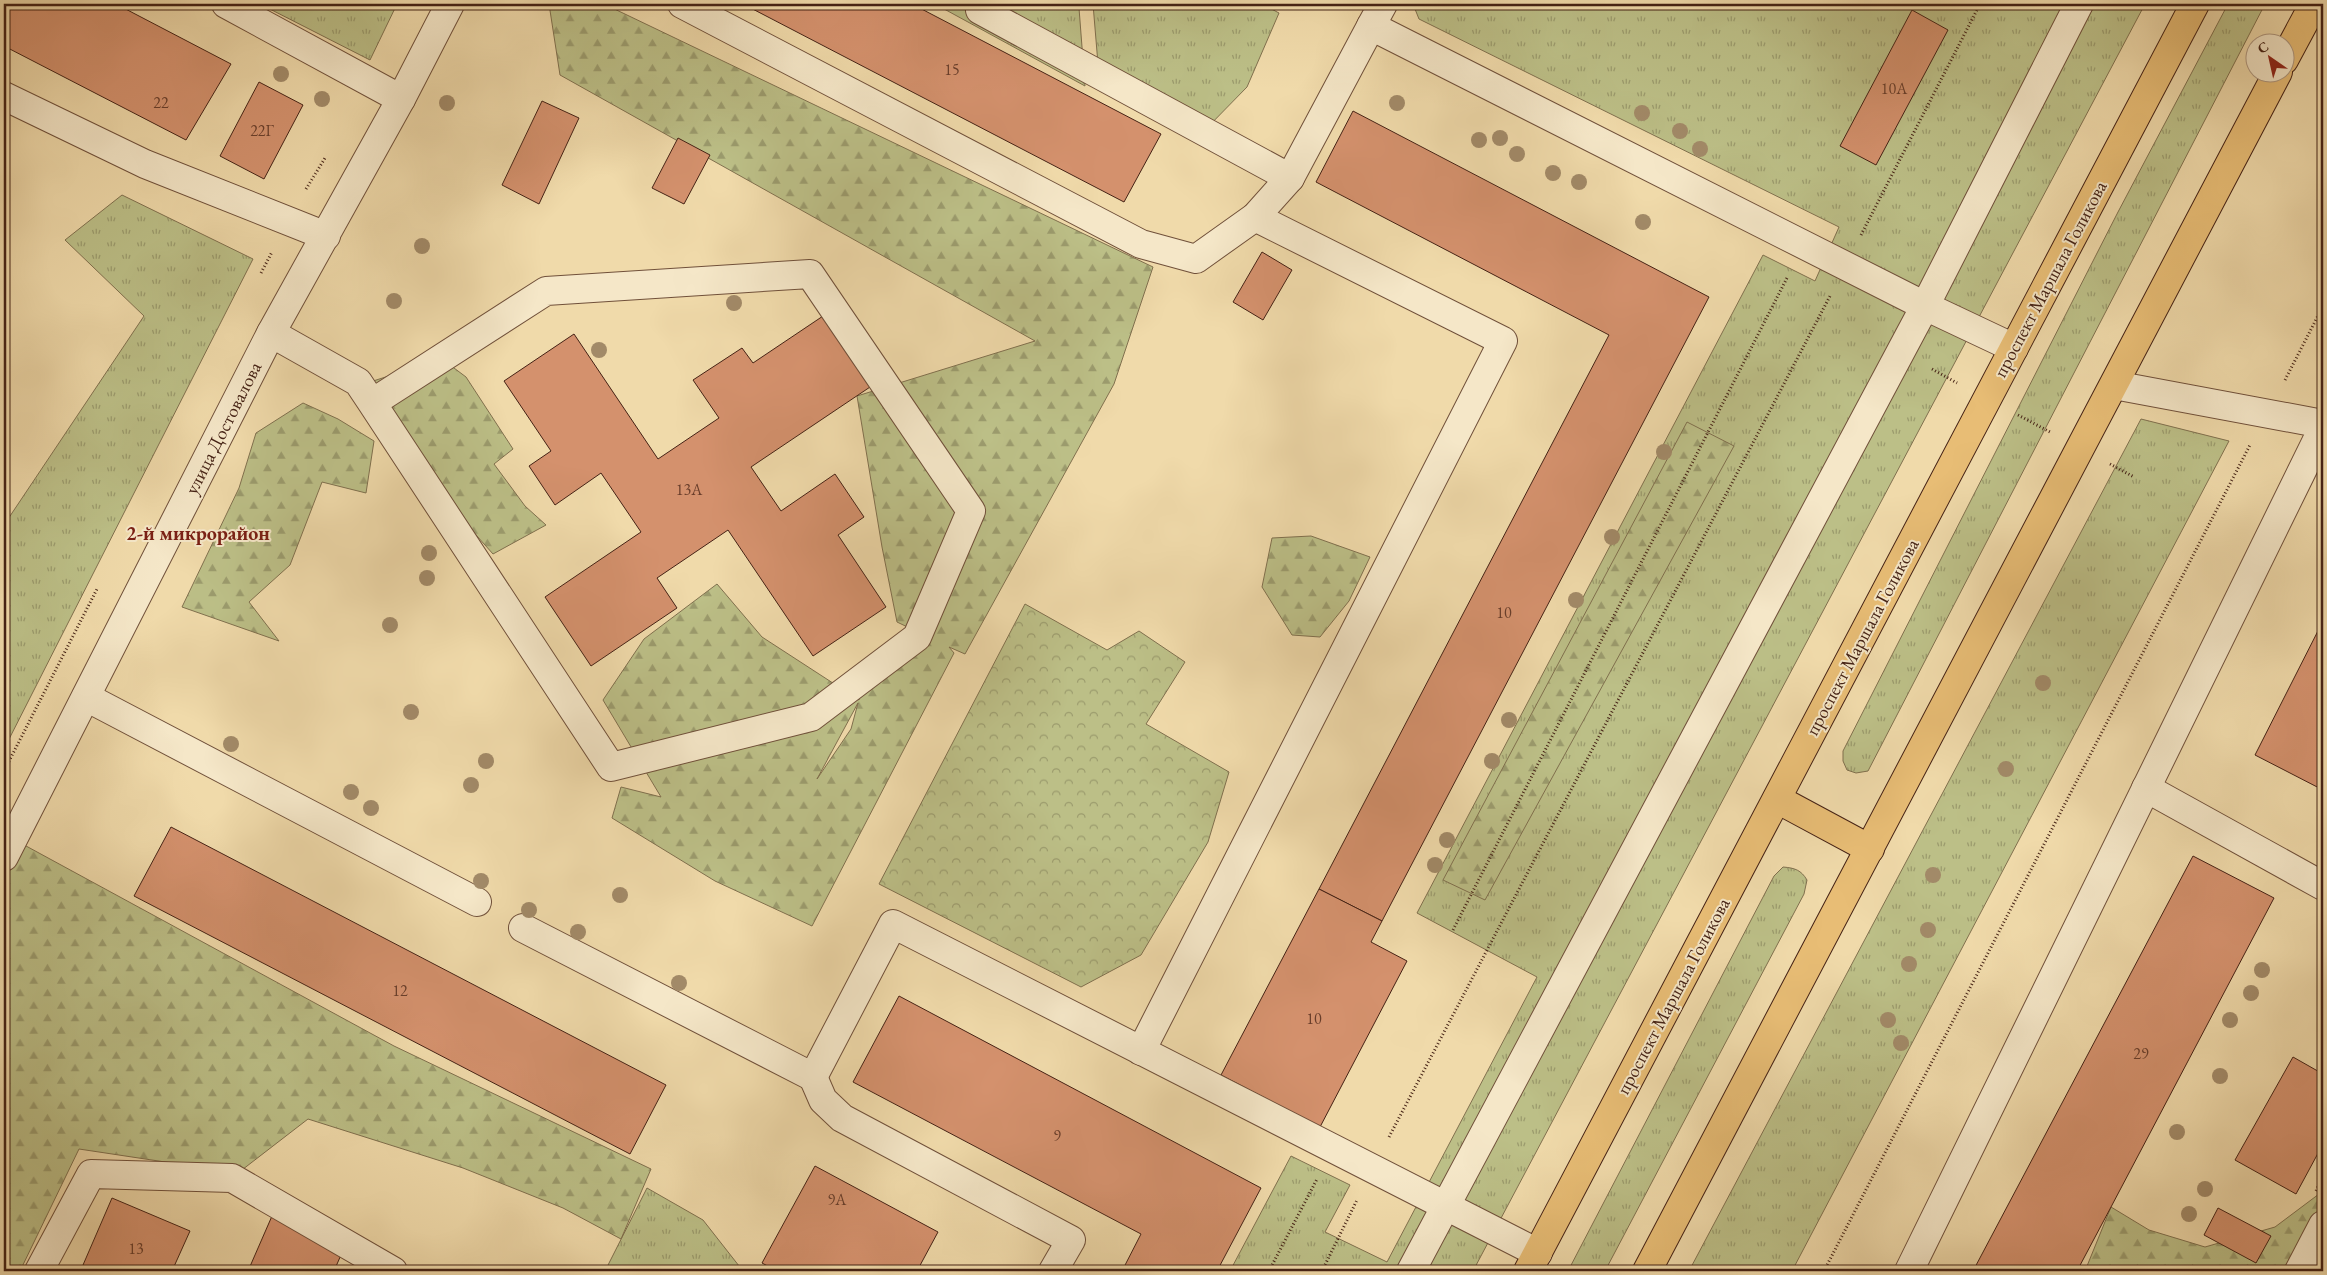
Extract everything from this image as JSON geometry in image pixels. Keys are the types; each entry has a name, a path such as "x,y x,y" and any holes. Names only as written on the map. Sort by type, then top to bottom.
{"main road":[{"name":"проспект Маршала Голикова","path":"1533,1262 2195,4"},
{"path":"2294,41 2314,4"},
{"path":"1647,1271 2273,82"},
{"path":"1776,799 1870,849"}],"street":[{"path":"226,4 400,98"},
{"name":"улица Достовалова","path":"4,857 271,333 326,236 450,4"},
{"path":"682,4 1141,244 1196,259 1255,218 1290,178 1377,15 1804,245 2014,348"},
{"path":"1411,1271 1925,306 2079,4"},
{"path":"980,10 1290,178"},
{"path":"4,96 145,164 326,236"},
{"path":"1141,1051 1503,340 1255,218"},
{"path":"271,333 358,382 611,767 811,717 917,637 971,511 810,274 546,291 372,402"},
{"path":"2114,385 2323,424"},
{"path":"1909,1271 2323,428"},
{"path":"86,697 477,902"},
{"path":"2146,788 2323,886"},
{"path":"813,1077 893,924 1445,1205 1533,1262"},
{"path":"523,928 813,1077 823,1100 842,1118 1071,1240 1053,1271"},
{"path":"39,1271 91,1174 232,1178 393,1271"},
{"path":"2299,1271 2323,1225"}],"path":[{"path":"1322,1271 1373,1168 1846,265 1980,4"},
{"path":"1454,930 1804,245"},
{"path":"1824,1271 2323,306"},
{"path":"1269,1271 1333,1148"}],"green space":[{"path":"260,4 397,4 370,60"},
{"path":"549,4 604,4 1153,267 1114,384 965,654 949,647 954,653 812,926 715,881 612,818 621,787 661,797 603,700 644,639 717,584 762,637 859,700 869,664 920,633 897,622 882,547 857,396 1035,341 560,75","holes":["858,703 851,729 817,779"]},
{"path":"935,4 1073,4 1079,8 1085,86"},
{"path":"1093,4 1262,4 1279,13 1247,87 1202,133 1099,76"},
{"path":"1413,4 2145,4 1473,1271 1230,1271 1291,1156 1350,1185 1325,1232 1387,1262 1537,977 1417,913 1763,255 1815,281 1839,227 1419,19"},
{"path":"2228,4 2265,4 2251,32 2244,32 2244,45 1868,771 1856,773 1847,770 1843,761 1843,751 2118,212"},
{"path":"122,195 253,259 4,749 4,525 144,316 65,240"},
{"path":"442,359 466,377 513,449 494,464 525,506 546,525 493,554 403,453 370,382"},
{"path":"303,403 338,419 374,441 366,493 322,482 290,565 249,602 279,641 182,607 239,488 256,433"},
{"path":"2141,419 2229,441 1792,1271 1689,1271"},
{"path":"1687,422 1734,446 1485,900 1443,880"},
{"path":"1311,536 1370,557 1349,601 1320,637 1292,635 1262,587 1272,538"},
{"path":"1025,604 1107,650 1139,631 1185,662 1146,724 1229,772 1208,842 1141,955 1081,987 879,884"},
{"path":"4,834 394,1046 651,1169 621,1239 563,1208 463,1168 308,1119 238,1173 79,1149 20,1271 4,1271"},
{"path":"1783,867 1797,870 1805,877 1807,880 1804,894 1605,1271 1568,1271 1774,876"},
{"path":"647,1188 703,1220 743,1271 678,1271 677,1269 675,1271 605,1271"},
{"path":"2323,1191 2323,1271 2085,1271 2111,1207 2149,1230 2205,1247 2275,1227"}],"building":[{"path":"4,4 116,4 231,64 186,140 4,46"},
{"path":"743,4 912,4 1161,134 1124,202"},
{"path":"1912,10 1948,30 1876,165 1840,146"},
{"path":"259,82 303,105 264,179 220,156"},
{"path":"542,101 579,118 539,204 502,185"},
{"path":"1353,111 1709,297 1382,921 1319,889 1609,335 1316,182"},
{"path":"678,138 710,155 684,204 652,188"},
{"path":"1262,252 1292,270 1263,320 1233,302"},
{"path":"829,312 876,383 751,467 781,511 835,474 864,517 838,535 886,607 813,656 728,530 657,578 677,608 591,666 545,597 641,532 601,473 555,505 529,466 551,451 504,381 574,334 658,459 719,418 693,380 742,348 753,363"},
{"path":"2323,621 2323,790 2255,755"},
{"path":"171,827 666,1085 630,1154 134,896"},
{"path":"2193,856 2274,898 2111,1207 2077,1271 1973,1271"},
{"path":"1319,889 1382,921 1371,942 1407,961 1320,1127 1221,1075"},
{"path":"899,996 1261,1188 1217,1271 1122,1271 1141,1234 853,1082"},
{"path":"2293,1057 2323,1074 2323,1144 2296,1194 2235,1160"},
{"path":"815,1166 938,1232 917,1271 777,1271 762,1263"},
{"path":"112,1198 190,1231 172,1271 99,1271 83,1265"},
{"path":"2218,1208 2271,1236 2256,1263 2204,1235"},
{"path":"272,1216 344,1248 334,1271 248,1271"}],"district":[{"name":"2-й микрорайон","path":"198,533"}]}
